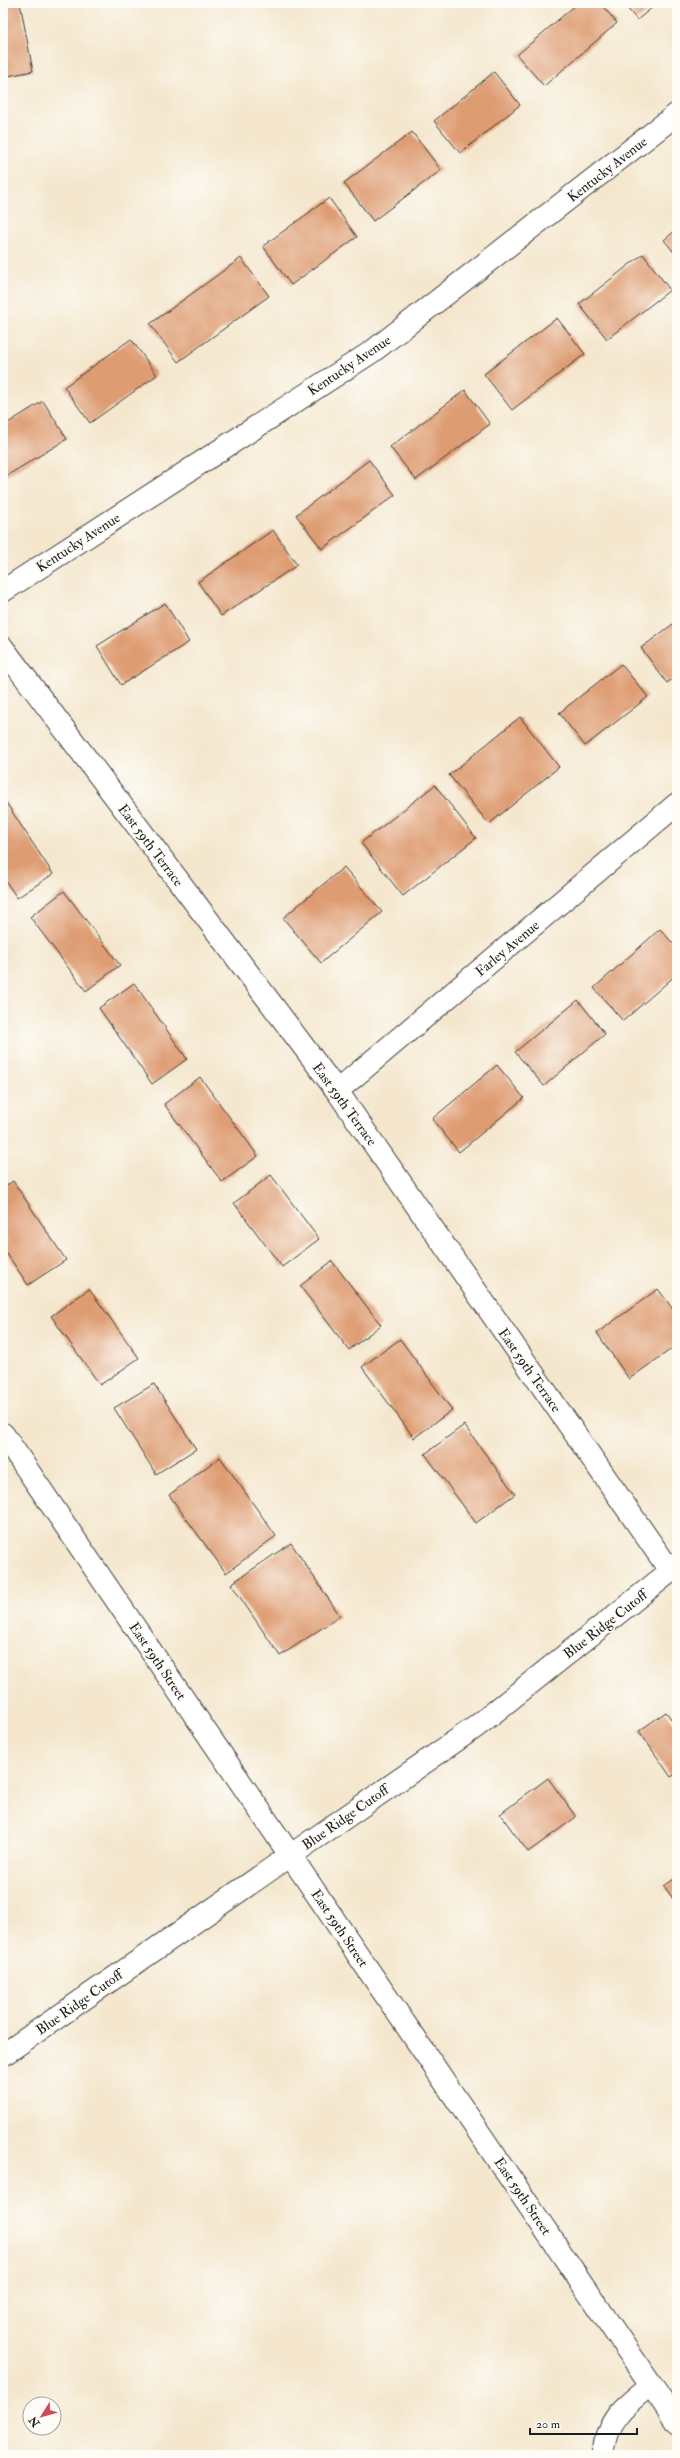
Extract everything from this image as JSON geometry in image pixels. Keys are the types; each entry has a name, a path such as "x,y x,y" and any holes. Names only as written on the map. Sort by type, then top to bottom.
{"street":[{"name":"Kentucky Avenue","path":"3,591 373,351 677,114"},
{"name":"East 59th Terrace","path":"3,648 336,1091 674,1569"},
{"name":"Farley Avenue","path":"336,1091 677,804"},
{"name":"East 59th Street","path":"3,1434 677,2423"},
{"name":"Blue Ridge Cutoff","path":"3,2055 477,1726 674,1569"}],"lane":[{"path":"603,2455 604,2439 619,2412 651,2385"}],"building":[{"path":"3,3 20,3 33,71 3,77"},
{"path":"578,3 600,3 617,23 544,86 517,55"},
{"path":"623,3 658,3 637,20"},
{"path":"494,72 520,105 460,153 434,121"},
{"path":"412,132 441,170 373,221 344,183"},
{"path":"329,198 357,237 291,285 263,246"},
{"path":"677,229 677,256 664,240"},
{"path":"643,254 670,290 607,339 579,304"},
{"path":"241,258 269,296 178,362 150,324"},
{"path":"557,318 585,354 512,410 484,374"},
{"path":"131,339 157,375 90,423 64,387"},
{"path":"465,390 490,424 416,480 390,447"},
{"path":"43,401 67,439 3,478 3,426"},
{"path":"369,460 395,495 322,549 296,515"},
{"path":"273,530 297,565 221,616 198,582"},
{"path":"165,603 189,642 121,685 97,646"},
{"path":"677,621 677,676 667,683 641,648"},
{"path":"621,664 648,697 585,746 559,713"},
{"path":"520,717 559,767 489,824 449,775"},
{"path":"435,785 476,838 403,896 361,843"},
{"path":"3,798 53,874 17,898 3,877"},
{"path":"344,867 382,912 321,963 283,918"},
{"path":"64,891 120,965 86,991 30,917"},
{"path":"660,929 677,948 677,974 623,1021 594,988"},
{"path":"134,983 187,1059 152,1084 99,1008"},
{"path":"578,1000 605,1034 544,1086 515,1052"},
{"path":"497,1065 524,1098 459,1152 432,1119"},
{"path":"200,1077 258,1156 222,1182 164,1104"},
{"path":"271,1175 319,1239 282,1267 234,1203"},
{"path":"13,1181 66,1260 28,1285 3,1248 3,1188"},
{"path":"332,1261 381,1325 349,1350 300,1286"},
{"path":"89,1289 139,1358 100,1385 51,1316"},
{"path":"658,1289 677,1315 677,1345 629,1379 597,1333"},
{"path":"400,1339 452,1410 414,1438 362,1367"},
{"path":"154,1384 196,1449 156,1474 114,1408"},
{"path":"464,1425 515,1494 476,1523 425,1454"},
{"path":"220,1457 276,1536 226,1573 169,1495"},
{"path":"291,1543 340,1616 280,1656 231,1584"},
{"path":"666,1712 677,1727 677,1773 671,1777 639,1731"},
{"path":"548,1778 576,1817 528,1852 500,1814"},
{"path":"677,1877 677,1904 664,1886"}]}
